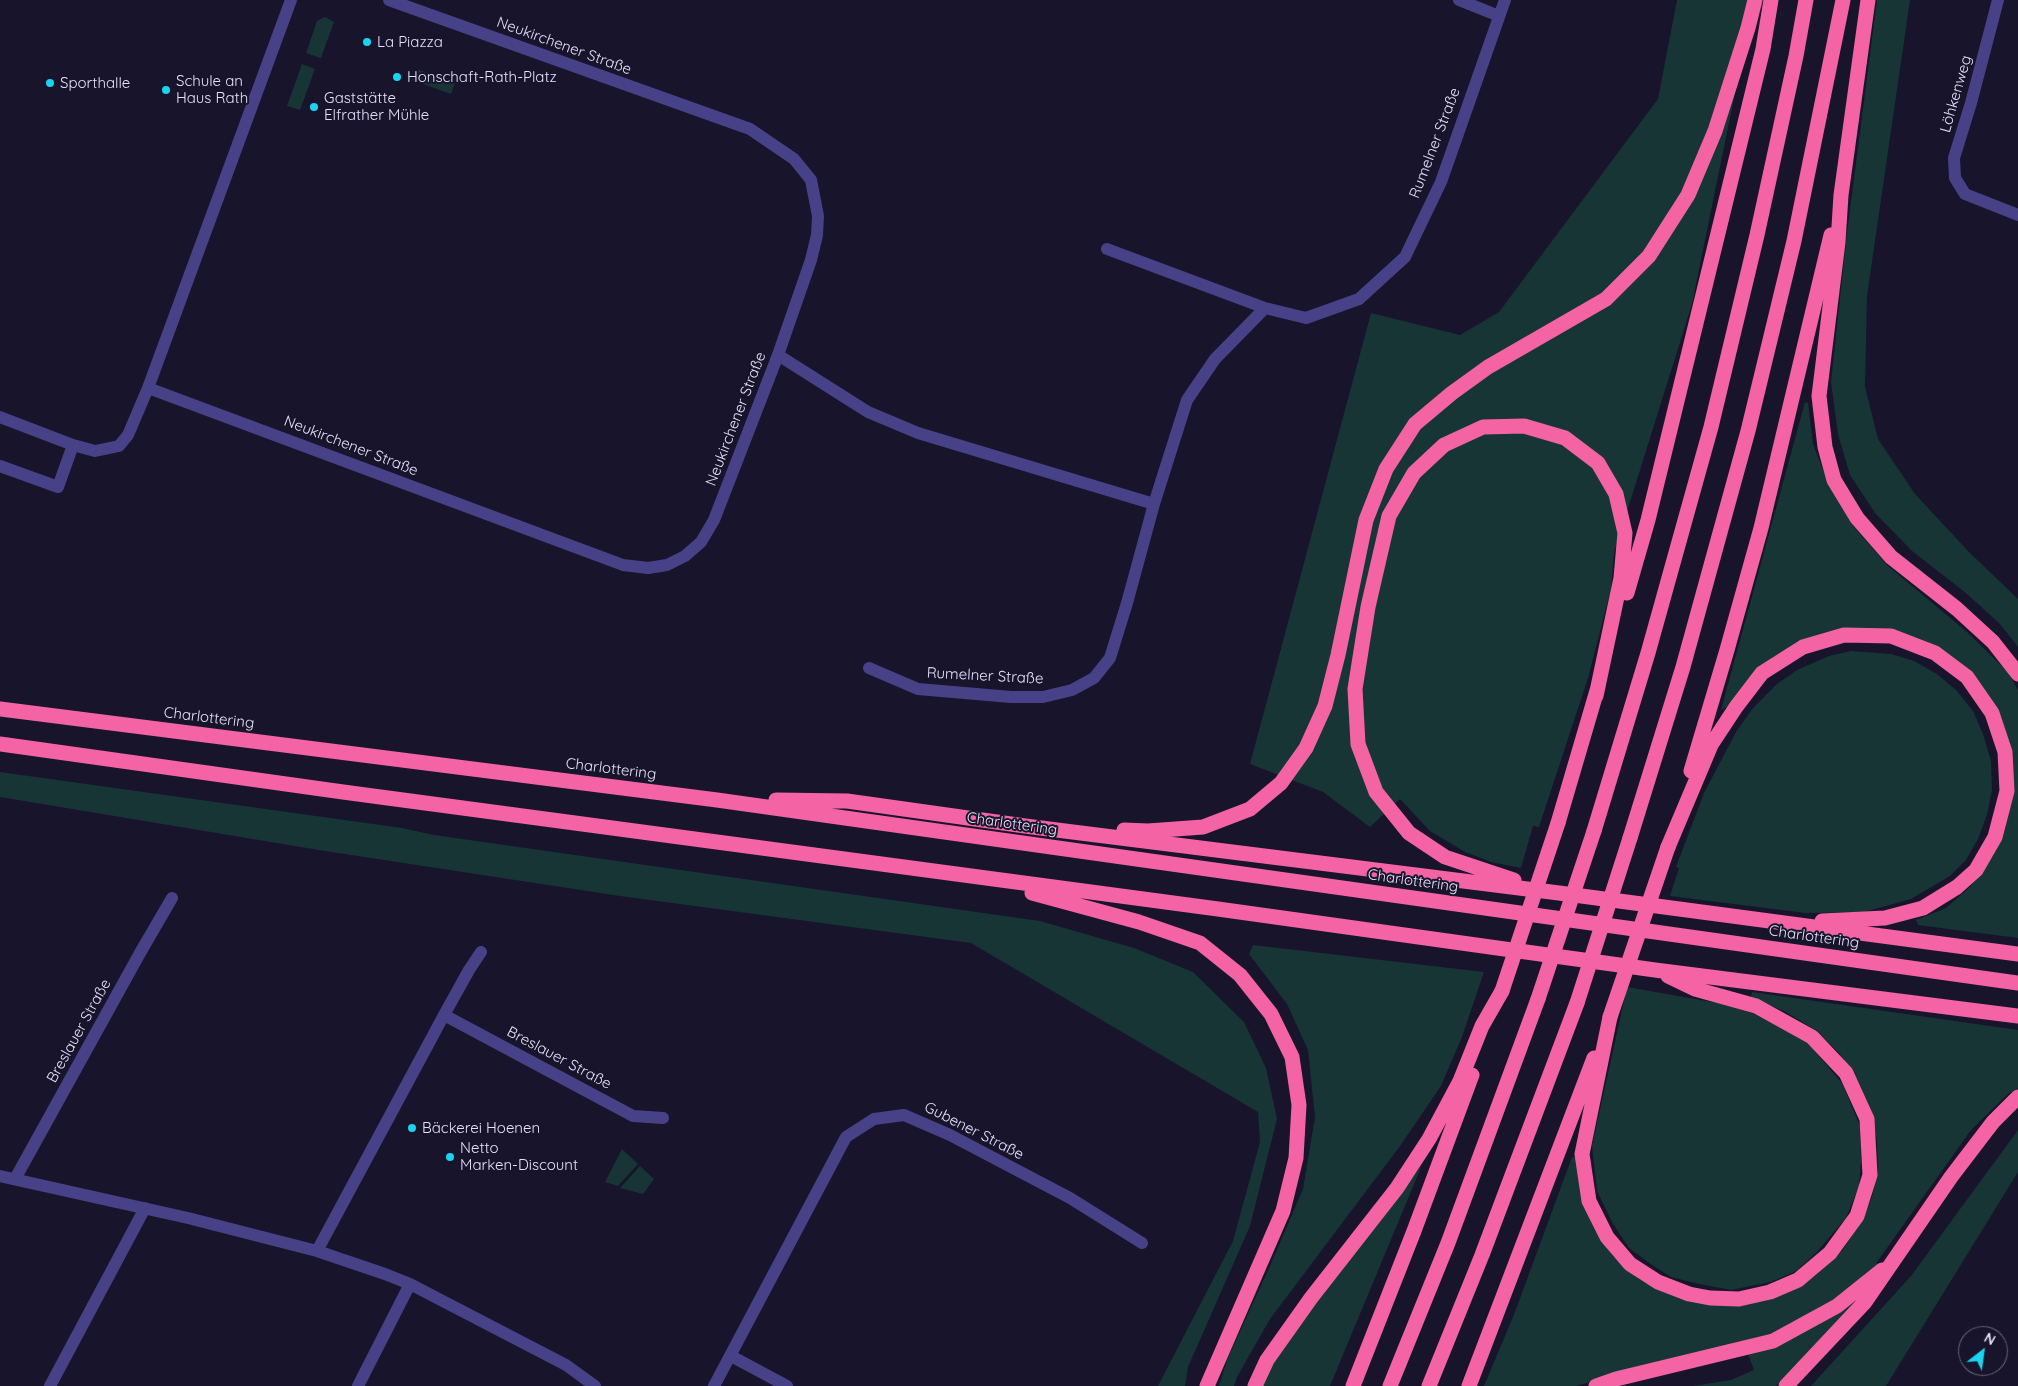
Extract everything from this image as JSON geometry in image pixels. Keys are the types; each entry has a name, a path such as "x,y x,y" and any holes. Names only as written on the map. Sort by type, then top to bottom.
{"highway":[{"path":"1026,826 1148,831 1202,826 1250,809 1281,783 1306,748 1325,706 1338,655 1366,520 1386,469 1415,424 1452,393 1488,367 1606,299 1649,256 1688,195 1715,131 1755,0"},
{"path":"1353,1386 1414,1231 1502,991 1558,823 1648,520 1763,49 1771,0"},
{"path":"1390,1386 1448,1243 1538,1000 1594,831 1648,653 1711,426 1761,216 1796,56 1806,0"},
{"path":"1428,1386 1482,1255 1576,1003 1683,667 1748,431 1794,241 1843,0"},
{"path":"1868,0 1841,195 1838,242 1819,396 1824,447 1834,480 1857,518 1891,557 1957,609 1993,642 2018,674"},
{"path":"1469,1386 1610,1017 1668,847 1727,650 1761,528 1841,195"},
{"path":"1558,893 1445,858 1409,833 1376,792 1358,744 1356,689 1368,607 1389,516 1414,473 1444,445 1483,427 1524,426 1565,438 1598,463 1616,494 1625,533 1621,578 1596,696"},
{"path":"1668,847 1711,745 1736,707 1762,673 1803,647 1844,635 1891,636 1935,653 1967,677 1992,713 2005,752 2007,791 1996,837 1976,870 1957,887 1923,908 1885,918 1791,924"},
{"name":"Charlottering","path":"0,709 717,800 2018,983"},
{"path":"0,744 353,794 1655,970 2018,1016"},
{"path":"717,800 847,801 1026,826 1558,893 2018,954"},
{"path":"975,877 1139,922 1200,943 1240,975 1271,1014 1292,1057 1299,1105 1296,1158 1283,1211 1207,1386"},
{"path":"1610,1017 1582,1154 1589,1201 1607,1236 1630,1264 1658,1282 1689,1294 1710,1298 1740,1299 1770,1292 1798,1280 1830,1253 1857,1216 1870,1175 1867,1119 1846,1072 1812,1037 1756,1006 1695,989 1655,970"},
{"path":"1255,1386 1267,1360 1312,1298 1398,1188 1429,1139 1460,1081 1482,1026 1502,991"},
{"path":"1786,1386 1866,1302 1892,1262 1992,1122 2018,1097"},
{"path":"1596,1386 1616,1379 1773,1341 1837,1306 1892,1262"}],"street":[{"path":"0,418 73,445 95,451 119,446 128,436 148,388 291,0"},
{"name":"Neukirchener Straße","path":"148,388 623,565 648,568 667,565 685,556 701,542 714,520 778,355 811,260 817,236 818,216 811,180 794,159 750,129 389,0"},
{"path":"1459,0 1499,16"},
{"name":"Rumelner Straße","path":"1106,249 1265,308 1306,318 1359,299 1404,257 1441,182 1505,0"},
{"name":"Löhkenweg","path":"1998,0 1972,103 1954,158 1955,178 1965,194 2018,215"},
{"name":"Rumelner Straße","path":"869,668 918,689 1035,697 1072,690 1094,678 1110,658 1154,504 1187,400 1215,359 1265,308"},
{"path":"778,355 868,412 918,433 1154,504"},
{"path":"0,466 58,487 73,445"},
{"name":"Breslauer Straße","path":"15,1179 172,898"},
{"path":"318,1252 444,1015 481,952"},
{"name":"Breslauer Straße","path":"444,1015 633,1116 663,1118"},
{"name":"Gubener Straße","path":"714,1386 846,1137 874,1119 904,1115 950,1136 1070,1198 1142,1242"},
{"path":"0,1176 145,1208 318,1252 410,1284 566,1364 596,1386"},
{"path":"50,1386 145,1208"},
{"path":"358,1386 410,1284"},
{"path":"731,1356 787,1386"}],"green space":[{"path":"1677,0 1754,0 1692,304 1614,553 1611,589 1588,678 1539,827 1533,826 1521,868 1491,862 1465,852 1430,831 1400,799 1370,827 1323,792 1250,764 1371,313 1460,335 1499,312 1658,99"},
{"path":"1877,0 1910,0 1867,296 1865,387 1878,439 1915,494 1969,552 2018,599 2018,647 2000,624 1966,593 1912,551 1875,513 1850,475 1838,434 1831,382 1847,233"},
{"path":"325,17 334,22 321,58 306,53 317,21"},
{"path":"302,64 315,69 300,110 287,106"},
{"path":"416,69 455,83 451,94 412,80"},
{"path":"1805,402 1808,403 1813,444 1830,487 1854,527 1887,565 1967,632 2008,672 2018,690 2018,938 1918,925 1916,920 1946,908 1970,887 1993,856 2005,829 2013,792 1993,704 1902,634 1806,640 1773,657 1747,683 1727,707 1721,710"},
{"path":"1851,651 1891,654 1914,661 1937,674 1956,690 1973,711 1983,734 1991,761 1992,790 1987,815 1978,839 1966,860 1950,876 1911,899 1864,912 1806,913 1670,896 1679,868 1676,867 1704,793 1736,732 1753,708 1777,684 1797,670 1829,656"},
{"path":"0,772 402,828 434,835 1040,921 1134,948 1193,972 1244,1022 1266,1068 1277,1119 1250,1226 1188,1367 1185,1386 1158,1386 1233,1241 1260,1142 1258,1112 971,943 620,896 325,851 0,797"},
{"path":"1253,945 1484,972 1462,1037 1441,1086 1400,1146 1270,1319 1237,1377 1234,1386 1219,1386 1227,1360 1303,1189 1315,1117 1308,1050 1287,1004 1249,954"},
{"path":"1627,987 1718,1003 1752,1013 1807,1042 1842,1083 1860,1126 1861,1161 1859,1186 1846,1218 1816,1253 1796,1271 1771,1282 1731,1290 1671,1277 1629,1248 1613,1224 1597,1191 1592,1146"},
{"path":"1752,992 2018,1030 2018,1088 2008,1094 1971,1130 1877,1262 1876,1282 1776,1386 1693,1386 1731,1380 1754,1370 1744,1344 1632,1370 1576,1386 1484,1386 1515,1312 1572,1157 1576,1158 1592,1223 1612,1255 1639,1279 1664,1292 1687,1300 1791,1290 1815,1276 1842,1251 1860,1224 1872,1197 1878,1170 1877,1140 1870,1107 1857,1079 1839,1053 1817,1031 1786,1012 1751,997"},
{"path":"2018,1130 2018,1172 1886,1386 1811,1386 1911,1276"},
{"path":"622,1149 638,1164 618,1186 605,1182"},
{"path":"1422,1165 1330,1386 1259,1386 1279,1353 1317,1300"},
{"path":"640,1166 654,1179 643,1194 620,1188"}],"place":[{"name":"La Piazza","path":"367,42"},
{"name":"Honschaft-Rath-Platz","path":"397,77"},
{"name":"Sporthalle","path":"50,83"},
{"name":"Schule an Haus Rath","path":"166,90"},
{"name":"Gaststätte Elfrather Mühle","path":"314,107"},
{"name":"Bäckerei Hoenen","path":"412,1128"},
{"name":"Netto Marken-Discount","path":"450,1157"}]}
